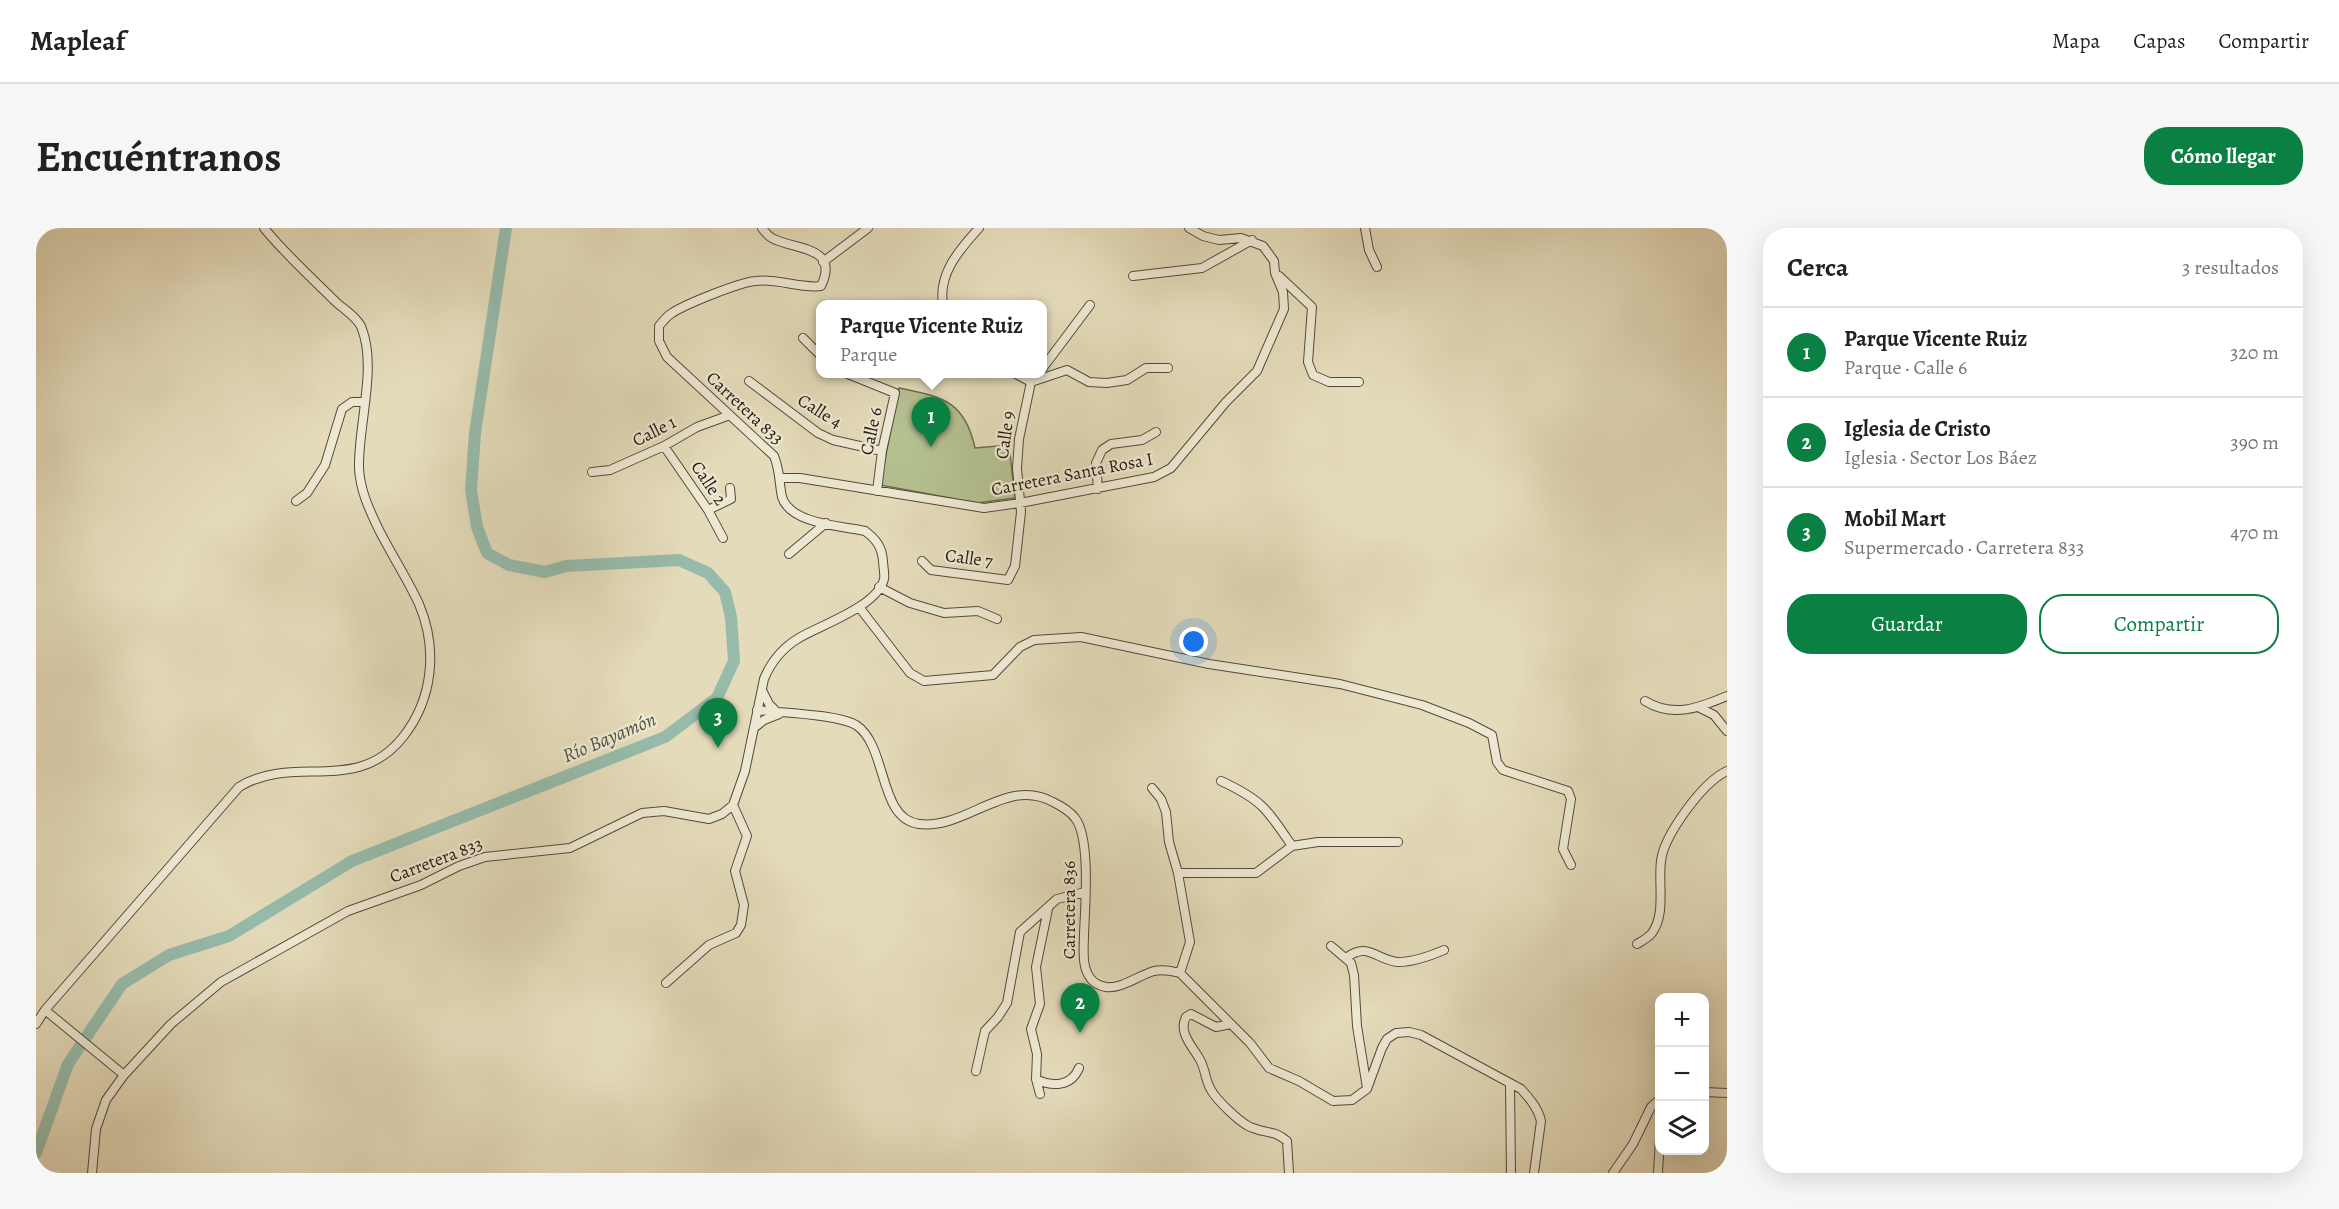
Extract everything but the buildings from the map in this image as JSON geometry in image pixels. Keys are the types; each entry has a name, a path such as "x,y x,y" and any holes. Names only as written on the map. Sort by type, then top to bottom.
{"street":[{"path":"36,1024 45,1010 239,787 261,776 295,772 340,771 369,765 402,737 422,706 431,672 429,635 419,604 364,498 359,469 368,360 362,327 277,244 264,228"},
{"path":"762,228 770,237 779,241 809,248 823,262 868,228"},
{"path":"943,300 943,285 948,270 962,247 979,228"},
{"path":"1189,228 1203,236 1220,240 1241,238 1252,240"},
{"path":"1365,228 1369,250 1377,267"},
{"path":"1133,276 1202,268 1252,240"},
{"name":"Carretera Santa Rosa I","path":"781,478 800,478 984,508 1154,477 1171,468 1226,402 1257,371 1284,309 1283,292 1271,255 1263,246 1252,240"},
{"name":"Carretera 833","path":"823,262 826,273 821,285 808,286 756,280 741,284 672,313 659,326 659,341 667,357 774,456 781,478 783,498 790,511 806,520 865,531 873,536 882,549 884,579 879,587"},
{"path":"1275,273 1312,307 1308,362 1313,375 1329,382 1359,382"},
{"path":"1047,362 1090,305"},
{"path":"803,338 816,351"},
{"path":"1047,377 1067,370 1089,382 1107,383 1127,380 1146,368 1168,368"},
{"name":"Calle 6","path":"858,378 895,393 882,451 877,491"},
{"path":"1024,378 1031,382 1043,378"},
{"path":"1031,382 1034,378"},
{"name":"Calle 4","path":"749,381 818,433 833,440 882,451"},
{"name":"Calle 9","path":"1020,503 1018,449 1031,382"},
{"path":"296,501 308,493 326,465 342,409 352,402 363,402"},
{"name":"Calle 1","path":"592,472 610,470 664,447 697,427 730,415"},
{"path":"1098,489 1096,463 1102,450 1111,444 1142,440 1156,432"},
{"name":"Calle 2","path":"664,447 708,510 723,538"},
{"path":"708,510 731,499 730,488"},
{"name":"Calle 7","path":"922,561 931,570 1008,580 1015,566 1020,503"},
{"path":"789,554 826,523"},
{"path":"666,983 709,945 736,933 741,925 744,905 735,871 747,836 733,805 745,771 757,710 769,666 778,655 797,639 859,608 874,596 879,587 910,603 944,613 978,611 997,619"},
{"path":"859,608 910,673 924,681 993,675 1020,647 1034,640 1082,637 1209,664 1340,684 1422,705 1469,723 1492,735 1497,762 1503,770 1568,791 1571,799 1563,849 1571,865"},
{"path":"762,690 768,704 781,712"},
{"path":"1645,701 1663,710 1700,708 1727,696"},
{"path":"1700,708 1714,715 1727,731"},
{"name":"Carretera 836","path":"757,710 839,719 857,726 868,737 876,752 893,805 903,817 917,824 942,824 1011,796 1031,794 1056,803 1075,818 1082,830 1085,892 1084,956 1091,980 1106,987 1114,987 1152,971 1167,970 1180,973"},
{"path":"754,728 781,712"},
{"path":"1637,944 1651,935 1659,920 1660,861 1665,844 1700,792 1727,771"},
{"path":"1221,781 1249,794 1268,810 1292,846"},
{"path":"1152,788 1161,799 1167,812 1169,842 1178,873 1190,942 1180,973 1250,1043 1269,1068 1299,1081 1322,1096 1342,1102 1352,1100 1367,1089 1387,1038 1396,1033 1409,1032 1432,1041 1521,1089 1539,1114 1541,1121 1533,1173"},
{"name":"Carretera 833","path":"92,1173 96,1129 106,1100 124,1075 171,1024 221,982 348,911 421,885 459,866 485,857 570,848 642,813 664,811 709,819 723,814 733,805"},
{"path":"1178,873 1256,873 1292,846 1318,842 1398,842"},
{"path":"976,1071 985,1030 998,1017 1007,1003 1020,932 1057,899 1085,892"},
{"path":"1040,1094 1036,1079 1036,1054 1031,1029 1040,1004 1036,967 1048,909"},
{"path":"1331,946 1351,963 1354,975 1357,1026 1367,1089"},
{"path":"1346,958 1362,950 1400,962 1444,950"},
{"path":"45,1010 124,1075"},
{"path":"1231,1024 1216,1027 1191,1014 1183,1022 1185,1035 1201,1061 1209,1088 1217,1100 1252,1128 1277,1133 1287,1141 1289,1173"},
{"path":"1036,1079 1046,1084 1064,1083 1073,1078 1079,1068"},
{"path":"1510,1084 1510,1173"},
{"path":"1709,1092 1727,1093"},
{"path":"1613,1173 1633,1144 1651,1107 1657,1101"},
{"path":"1658,1155 1658,1173"}],"green space":[{"path":"899,388 928,395 950,404 965,420 975,448 1009,445 1015,498 977,503 880,485"}],"waterway":[{"name":"Río Bayamón","path":"36,1153 68,1064 122,984 169,955 229,936 352,861 665,737 717,698 734,661 731,617 725,592 708,573 679,560 566,566 545,572 509,565 487,553 477,527 471,490 475,433 506,228"}],"place":[{"name":"Parque Vicente Ruiz","path":"931,447"},
{"name":"Mobil Mart","path":"718,748"},
{"name":"Iglesia de Cristo","path":"1080,1033"}]}
